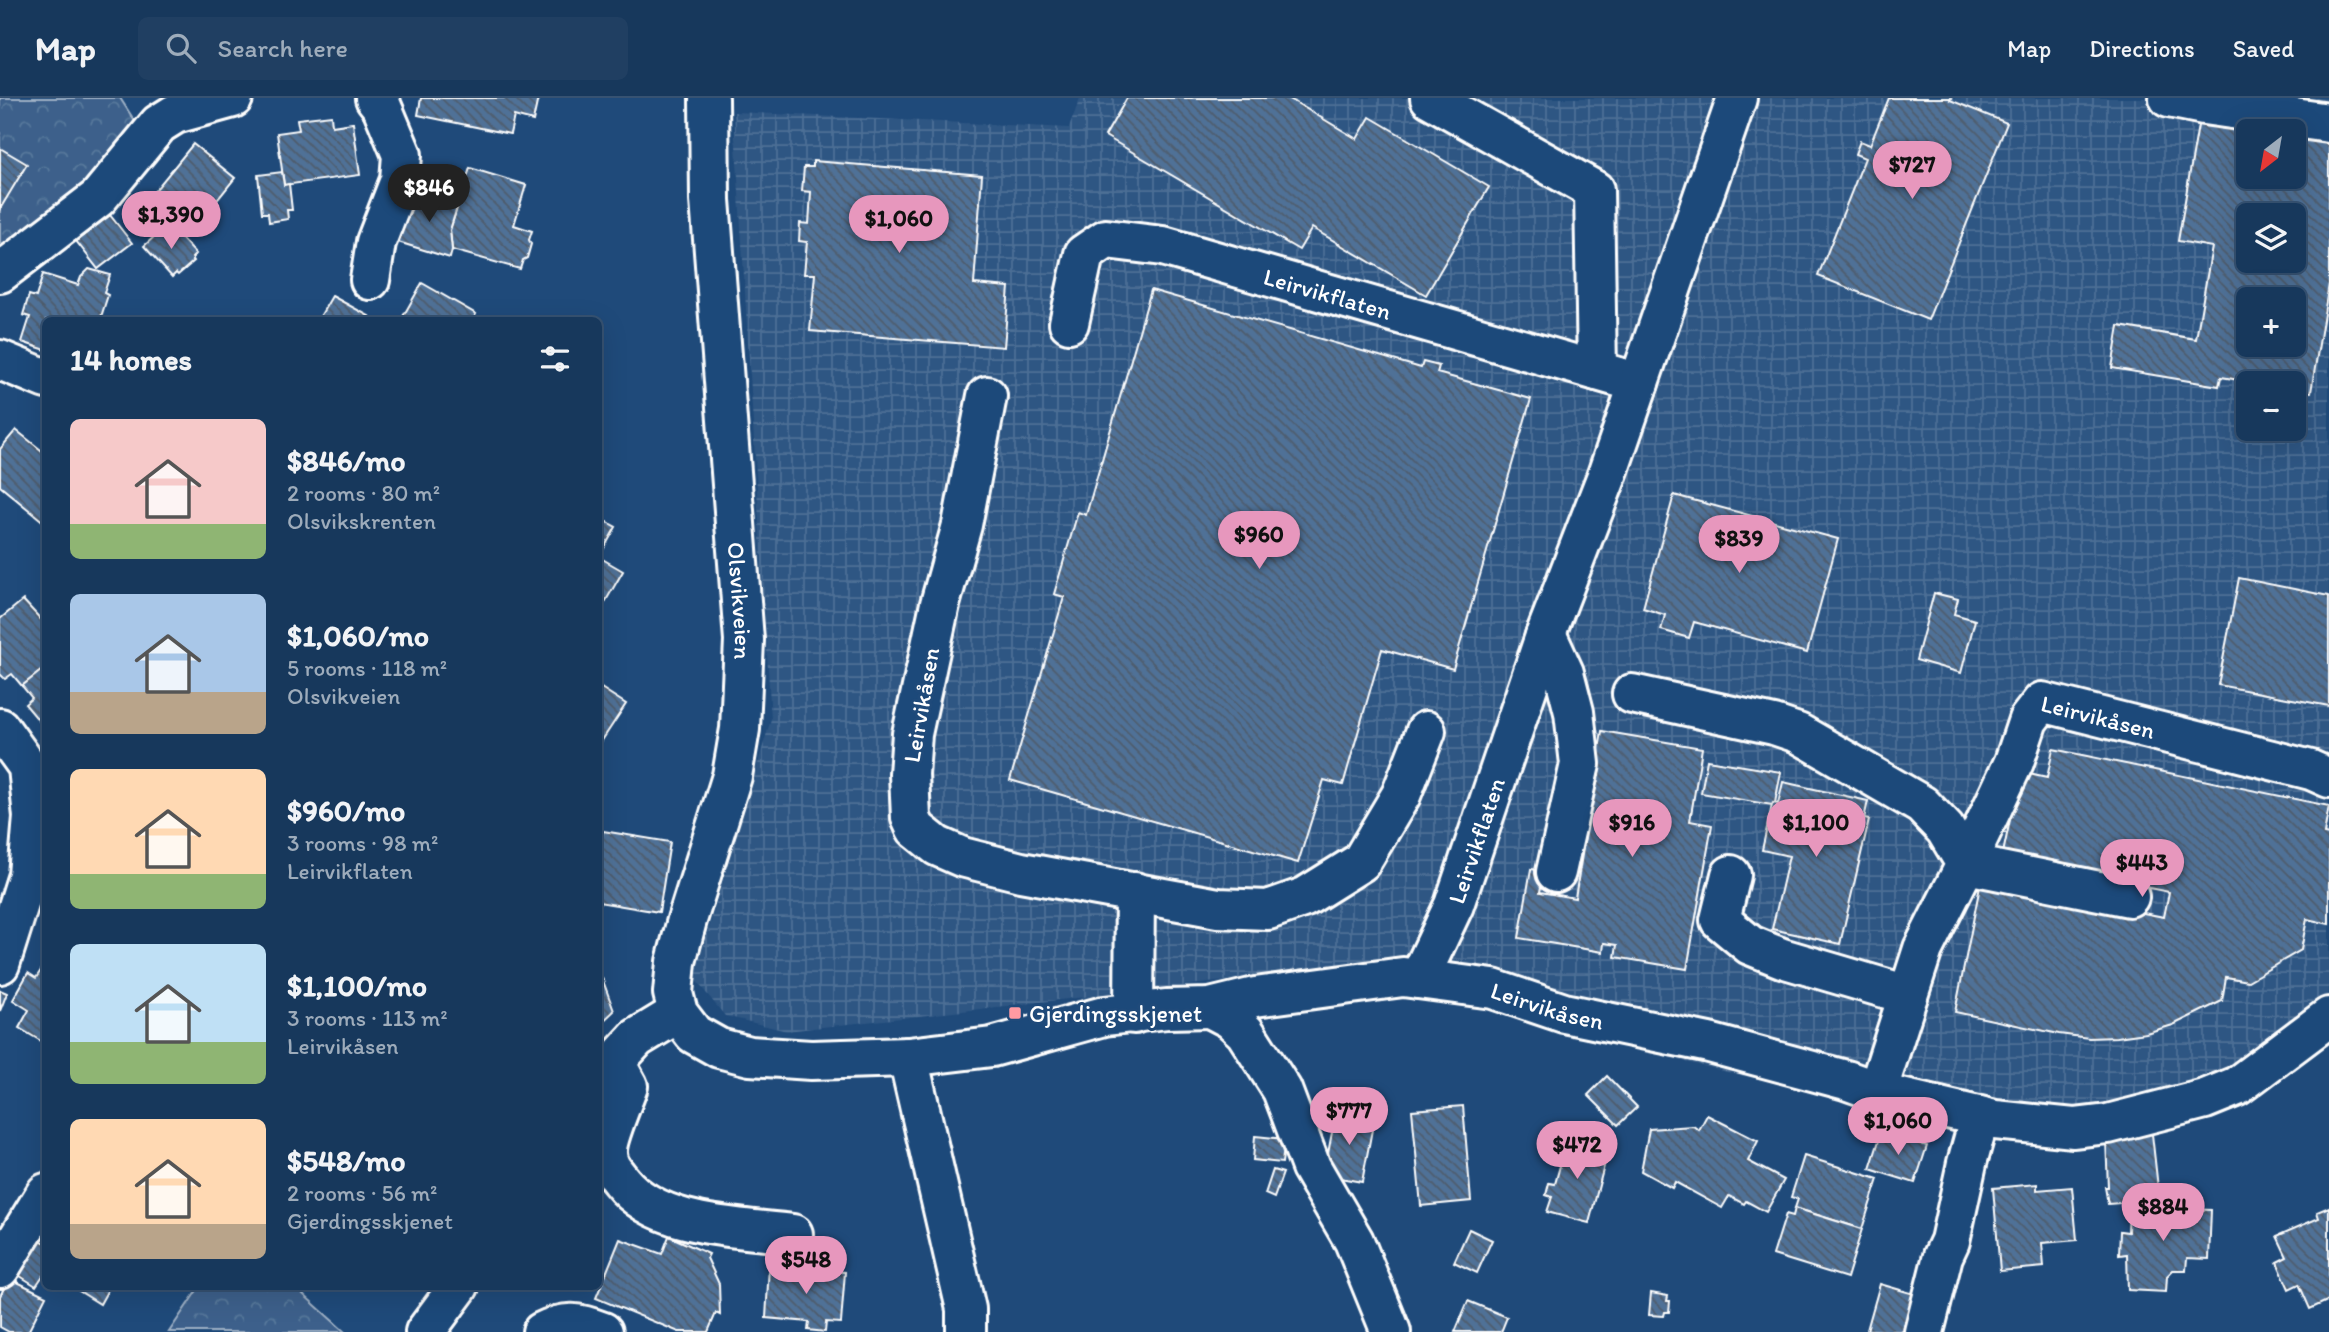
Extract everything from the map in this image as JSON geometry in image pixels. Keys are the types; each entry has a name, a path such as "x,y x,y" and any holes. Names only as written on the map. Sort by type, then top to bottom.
{"street":[{"path":"0,273 98,198 150,111 175,114 233,98"},
{"path":"370,280 376,242 400,180 402,155 382,107 375,98"},
{"name":"Olsvikveien","path":"678,1013 673,993 676,962 732,776 740,729 744,640 710,200 709,98"},
{"path":"1430,98 1594,190 1597,371"},
{"name":"Leirvikflaten","path":"1419,979 1454,905 1545,636 1606,478 1737,98"},
{"path":"2169,98 2329,123"},
{"name":"Leirvikflaten","path":"1069,323 1084,254 1106,239 1163,246 1639,383"},
{"path":"0,360 42,377"},
{"name":"Leirvikåsen","path":"987,396 965,513 940,604 912,734 909,774 911,818 916,829 937,846 962,857 1021,872 1218,908 1268,910 1305,897 1361,862 1401,795 1426,731"},
{"path":"1545,636 1564,673 1574,712 1580,764 1556,872"},
{"path":"1632,695 1774,725 1798,733 1922,805 1945,829 1966,864 2129,897"},
{"name":"Leirvikåsen","path":"1877,1092 1923,948 2014,762 2028,720 2042,702 2311,770 2329,778"},
{"path":"0,728 28,767 33,817 28,875 0,964"},
{"path":"1731,875 1720,920 1750,945 1782,958 1908,995"},
{"path":"1134,1014 1135,892"},
{"name":"Leirvikåsen","path":"678,1013 694,1034 719,1048 750,1056 811,1060 908,1057 992,1047 1104,1016 1167,1009 1210,1008 1255,997 1403,977 1493,989 1564,1013 1709,1043 1846,1080 1877,1092 1996,1120 2074,1128 2108,1124 2205,1099 2237,1087 2329,1017"},
{"path":"1210,1008 1245,1032 1282,1090 1311,1167 1354,1241 1391,1332"},
{"path":"678,1013 637,1038 607,1074 628,1086 607,1151 610,1167 628,1191 650,1206 689,1220 793,1234"},
{"path":"908,1057 966,1309 967,1332"},
{"path":"1924,1332 1943,1256 1950,1241 1980,1116"},
{"path":"0,1268 42,1200"},
{"path":"434,1329 457,1290"},
{"path":"542,1332 561,1323 580,1324 603,1332"}],"shaded area":[{"path":"1080,98 2329,98 2329,1021 2195,1100 1951,1123 1693,1064 1483,1003 1383,963 787,1031 725,1016 694,978 771,719 734,112 1069,128"}],"green space":[{"path":"0,98 120,98 145,137 0,266"},
{"path":"197,1290 298,1290 345,1332 169,1332"}],"building":[{"path":"421,98 538,98 533,121 514,116 510,134 418,115"},
{"path":"1127,98 1288,98 1357,139 1370,117 1489,187 1426,295 1312,228 1299,250 1105,136"},
{"path":"1889,98 1951,98 1950,100 2007,123 1928,320 1818,276 1865,158 1855,154 1860,141 1870,145"},
{"path":"2200,114 2236,120 2236,189 2306,189 2306,132 2329,136 2329,284 2311,392 2306,391 2306,371 2236,371 2236,380 2221,377 2219,386 2112,368 2119,326 2196,339 2212,247 2178,241"},
{"path":"331,115 332,126 353,123 360,175 284,185 277,133 299,130 297,119"},
{"path":"193,144 235,178 190,234 148,199"},
{"path":"0,148 27,164 0,209"},
{"path":"813,161 982,175 974,284 1009,287 1004,347 810,331 815,274 804,274 807,242 799,241 800,223 809,224 811,192 802,191 804,167 813,167"},
{"path":"470,168 526,185 514,225 532,231 527,258 523,260 520,269 452,250 450,230"},
{"path":"282,172 284,185 289,184 292,210 287,210 288,219 269,222 268,213 262,213 258,175"},
{"path":"414,191 458,204 450,230 450,258 398,242"},
{"path":"110,215 132,243 98,269 76,241"},
{"path":"168,224 196,254 192,258 194,261 172,277 144,246"},
{"path":"89,269 110,275 104,293 108,295 101,317 42,317 42,349 22,342 30,317 23,315 29,295 36,297 43,274 78,285"},
{"path":"422,283 476,314 474,317 403,317"},
{"path":"1151,290 1421,368 1423,362 1439,366 1437,373 1531,399 1453,669 1382,649 1343,785 1324,780 1298,863 1010,780 1064,597 1054,594 1078,512 1086,515"},
{"path":"332,296 369,316 368,317 320,317"},
{"path":"16,430 42,451 42,521 0,486 0,449"},
{"path":"1674,495 1838,539 1807,653 1694,622 1689,638 1661,630 1665,615 1643,608"},
{"path":"602,519 616,527 602,552"},
{"path":"602,559 623,571 602,608"},
{"path":"2239,578 2329,596 2329,706 2218,685"},
{"path":"1934,593 1958,599 1954,614 1975,620 1961,673 1916,660"},
{"path":"23,600 42,621 42,670 22,686 12,674 5,679 0,674 0,619"},
{"path":"42,670 42,724 25,704 32,698 22,686"},
{"path":"602,689 626,704 602,740"},
{"path":"1602,731 1702,748 1690,821 1712,825 1687,969 1615,957 1617,945 1604,943 1603,952 1519,938 1531,869 1544,871 1540,892 1575,898"},
{"path":"2053,749 2329,806 2324,834 2329,835 2329,924 2307,919 2301,950 2248,981 2226,977 2222,1001 2173,1025 2146,1033 2089,1038 1955,1012 1981,881 2164,917 2169,892 2002,858 2020,772 2047,778"},
{"path":"1707,760 1781,772 1775,803 1772,805 1701,793"},
{"path":"1783,782 1868,801 1864,819 1869,820 1840,944 1772,929 1789,856 1762,850 1772,805 1778,804"},
{"path":"603,831 670,842 659,912 602,903"},
{"path":"42,969 42,1042 19,1028 29,1010 13,1000 28,973 36,978"},
{"path":"602,978 614,1011 602,1022"},
{"path":"0,990 7,993 0,1011"},
{"path":"1607,1076 1637,1107 1618,1125 1588,1095"},
{"path":"1463,1106 1471,1201 1421,1206 1412,1110"},
{"path":"1336,1111 1374,1119 1362,1182 1324,1175"},
{"path":"1707,1115 1758,1141 1748,1161 1784,1180 1766,1212 1746,1201 1744,1204 1729,1196 1722,1208 1675,1182 1672,1188 1641,1171 1649,1129 1693,1126 1699,1130"},
{"path":"1882,1131 1927,1146 1915,1183 1870,1169"},
{"path":"1577,1134 1588,1137 1586,1145 1608,1151 1589,1223 1547,1212 1552,1197 1546,1195 1549,1183 1555,1184 1567,1140 1575,1142"},
{"path":"2152,1134 2158,1188 2132,1191 2133,1202 2108,1204 2105,1187 2108,1187 2106,1140"},
{"path":"1255,1136 1285,1139 1282,1163 1253,1160"},
{"path":"1804,1156 1878,1179 1862,1229 1795,1208 1798,1199 1791,1197"},
{"path":"1273,1170 1283,1173 1274,1198 1265,1194"},
{"path":"2037,1184 2037,1190 2072,1187 2077,1240 2042,1243 2044,1267 2000,1271 1993,1188"},
{"path":"2141,1201 2172,1203 2171,1208 2211,1210 2209,1259 2187,1258 2186,1270 2173,1270 2167,1276 2166,1292 2128,1290 2127,1254 2119,1255 2120,1231 2128,1232 2129,1206 2140,1207"},
{"path":"2329,1207 2329,1300 2310,1309 2299,1284 2289,1289 2277,1262 2287,1257 2277,1236 2319,1218 2317,1212"},
{"path":"1795,1208 1862,1229 1847,1278 1773,1255 1786,1214 1793,1216"},
{"path":"1469,1229 1492,1240 1477,1273 1454,1262"},
{"path":"33,1236 42,1241 42,1277 36,1286 12,1271"},
{"path":"669,1236 709,1254 707,1258 719,1284 720,1315 716,1313 708,1332 679,1332 596,1298 599,1290 602,1290 602,1283 620,1239 662,1254"},
{"path":"769,1266 845,1272 841,1323 826,1322 825,1332 808,1330 809,1322 766,1318"},
{"path":"9,1278 46,1296 28,1332 9,1332 0,1327 0,1296"},
{"path":"1880,1284 1921,1296 1910,1332 1867,1330"},
{"path":"77,1290 108,1290 100,1304"},
{"path":"1651,1293 1668,1296 1669,1312 1665,1312 1664,1316 1649,1315"},
{"path":"1468,1301 1507,1317 1501,1332 1455,1332"}],"place":[{"name":"Gjerdingsskjenet","path":"1015,1013"}]}
